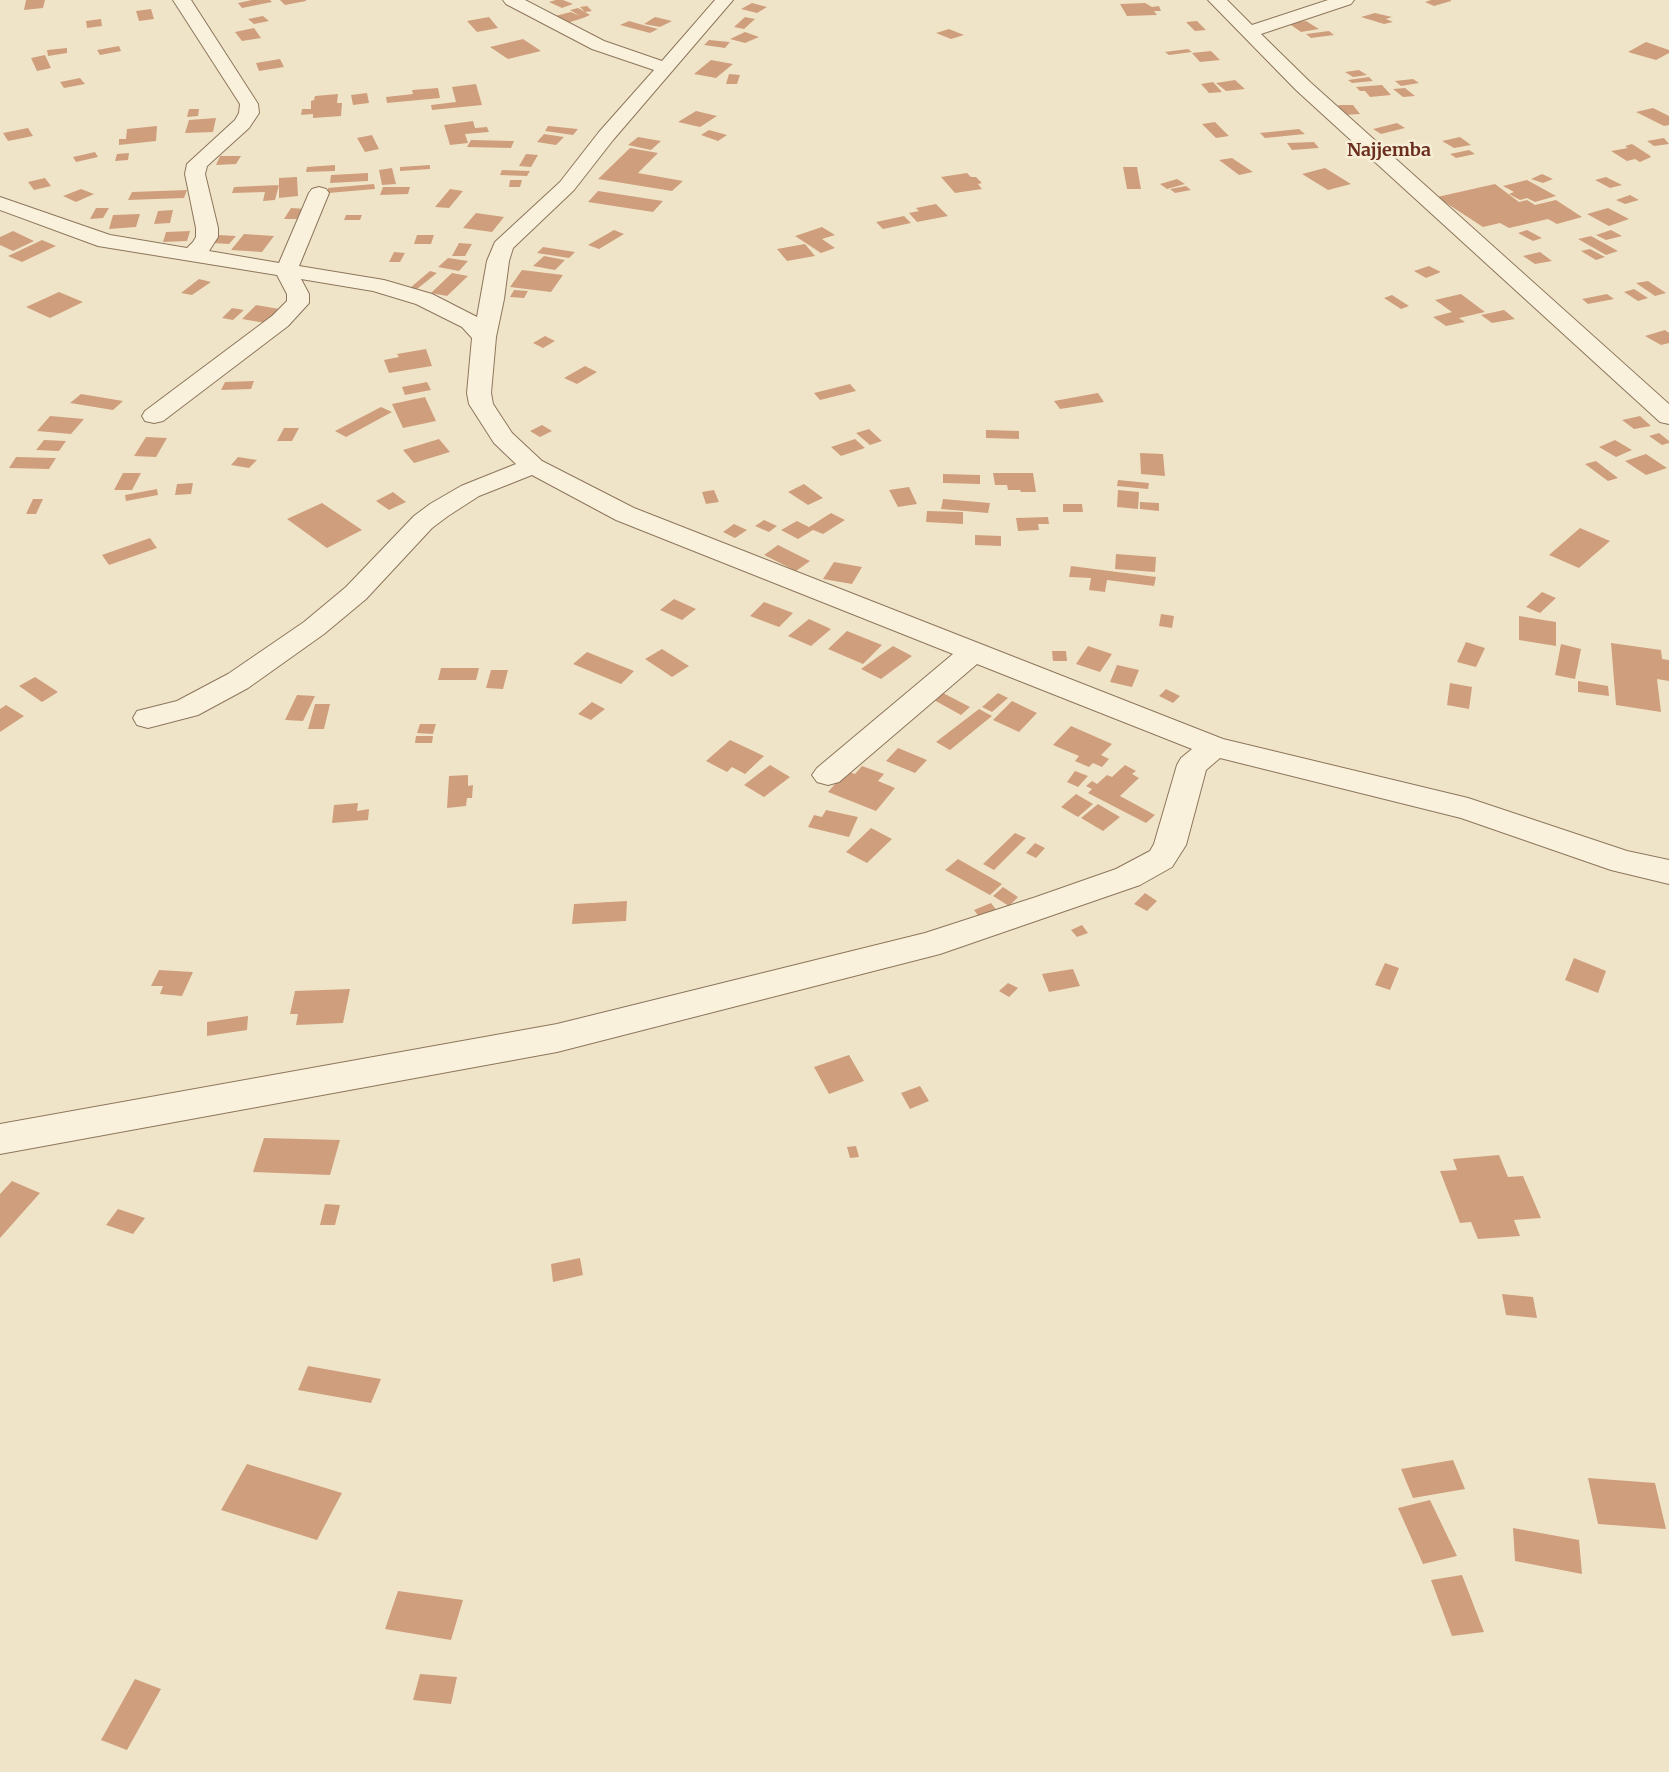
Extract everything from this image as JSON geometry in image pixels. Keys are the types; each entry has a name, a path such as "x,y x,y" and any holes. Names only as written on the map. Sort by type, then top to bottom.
{"street":[{"path":"182,0 249,104 249,112 242,124 197,164 195,174 207,237 202,246 192,254"},
{"path":"512,0 598,45 625,56 667,68"},
{"path":"724,0 606,136 567,186 502,248 484,337 479,393 482,404 499,433 533,466 625,514 1215,747 1468,809 1623,862 1669,872"},
{"path":"1217,0 1304,86 1669,417"},
{"path":"1250,32 1345,0"},
{"path":"286,271 319,193"},
{"path":"0,203 106,241 376,285 424,299 470,322 484,337"},
{"path":"154,416 291,311 298,303 298,294 286,271"},
{"path":"147,718 187,708 238,681 306,634 356,594 423,522 439,510 470,490 533,466"},
{"path":"828,775 974,651"},
{"path":"0,1139 278,1086 557,1038 928,945 1128,877 1161,859 1170,845 1192,765 1215,747"}],"building":[{"path":"26,0 45,0 43,8 24,10"},
{"path":"252,0 272,2 242,8 238,3"},
{"path":"280,0 306,0 306,1 285,5"},
{"path":"556,0 573,4 562,8 549,2"},
{"path":"1451,1 1434,6 1425,2"},
{"path":"752,3 767,7 757,13 741,9"},
{"path":"1145,3 1152,7 1159,6 1161,11 1154,11 1157,15 1127,16 1120,4"},
{"path":"587,6 592,11 585,12 580,7"},
{"path":"578,8 590,15 567,23 555,16 571,12 580,16 570,10"},
{"path":"151,9 154,19 139,21 136,11"},
{"path":"1375,13 1392,17 1386,19 1393,22 1384,24 1361,17"},
{"path":"263,16 269,21 254,24 248,19"},
{"path":"489,17 498,28 477,32 467,21"},
{"path":"655,17 672,21 660,27 644,24"},
{"path":"745,17 755,19 744,29 734,27"},
{"path":"101,19 102,26 87,28 86,21"},
{"path":"629,21 658,29 650,33 620,25"},
{"path":"1197,21 1206,30 1195,31 1186,22"},
{"path":"1306,21 1319,29 1301,32 1288,23"},
{"path":"254,28 261,38 242,41 235,32"},
{"path":"949,29 964,35 951,39 936,33"},
{"path":"1329,31 1334,35 1311,38 1306,34"},
{"path":"745,32 759,37 745,43 730,39"},
{"path":"523,39 541,51 508,59 490,47"},
{"path":"709,40 730,42 725,48 704,45"},
{"path":"1646,42 1669,50 1669,53 1656,60 1628,52"},
{"path":"119,46 121,51 100,55 97,50"},
{"path":"67,48 67,53 48,56 47,50"},
{"path":"1188,49 1192,52 1169,55 1165,52"},
{"path":"1211,51 1220,60 1200,62 1192,53"},
{"path":"45,55 51,68 37,71 31,58"},
{"path":"280,59 284,67 259,71 256,63"},
{"path":"711,60 733,64 716,78 694,74"},
{"path":"1359,70 1367,75 1353,77 1345,72"},
{"path":"729,74 740,75 737,84 726,84"},
{"path":"1369,77 1373,81 1352,83 1348,80"},
{"path":"80,78 85,84 64,88 60,82"},
{"path":"1413,79 1419,83 1401,86 1395,81"},
{"path":"1235,80 1245,89 1226,91 1216,83"},
{"path":"1213,82 1222,92 1209,93 1201,84"},
{"path":"476,84 482,105 432,110 431,105 456,102 452,87"},
{"path":"1382,85 1391,95 1370,97 1365,91 1360,91 1356,87"},
{"path":"438,88 440,98 387,103 386,97 413,94 412,90"},
{"path":"1405,88 1415,96 1403,97 1393,89"},
{"path":"367,93 369,103 353,105 351,95"},
{"path":"338,94 337,103 342,103 341,116 313,118 313,114 301,115 302,109 311,109 311,101 315,96"},
{"path":"1338,105 1353,105 1360,114 1344,115"},
{"path":"1653,108 1669,116 1669,125 1664,126 1636,112"},
{"path":"189,109 199,109 198,116 187,117"},
{"path":"696,111 717,116 700,127 678,122"},
{"path":"216,118 213,132 185,133 189,120"},
{"path":"473,121 475,128 487,127 489,132 465,134 468,143 450,145 444,125"},
{"path":"1215,122 1229,136 1216,138 1202,124"},
{"path":"1397,123 1405,128 1381,134 1373,129"},
{"path":"157,126 156,141 119,145 119,139 126,139 127,129"},
{"path":"548,126 578,129 573,135 545,131"},
{"path":"28,128 33,136 8,141 3,133"},
{"path":"1299,129 1305,134 1265,138 1260,133"},
{"path":"709,130 727,135 718,141 701,135"},
{"path":"544,134 564,137 556,145 537,142"},
{"path":"372,135 379,149 365,152 357,138"},
{"path":"638,137 661,141 651,150 628,145"},
{"path":"1460,137 1471,145 1454,148 1442,141"},
{"path":"1664,138 1669,144 1654,146 1647,141"},
{"path":"471,140 514,141 511,148 467,147"},
{"path":"1314,142 1319,148 1292,150 1287,143"},
{"path":"1632,144 1651,157 1640,162 1635,159 1627,161 1611,151 1628,148 1625,146"},
{"path":"630,148 658,153 638,173 683,181 672,191 598,179"},
{"path":"1469,150 1475,154 1456,158 1450,154"},
{"path":"95,152 98,157 76,162 73,157"},
{"path":"129,153 128,160 115,161 117,154"},
{"path":"526,154 538,155 531,167 519,166"},
{"path":"220,156 241,156 236,164 216,165"},
{"path":"1232,158 1253,172 1239,175 1219,160"},
{"path":"335,165 335,171 306,172 307,167"},
{"path":"430,165 430,169 400,171 400,167"},
{"path":"1123,167 1137,167 1141,189 1127,189"},
{"path":"392,168 396,184 382,185 379,170"},
{"path":"1325,168 1351,184 1328,190 1302,174"},
{"path":"502,170 530,171 527,176 500,175"},
{"path":"368,173 368,181 330,183 331,175"},
{"path":"967,173 982,183 978,184 982,189 955,193 941,177"},
{"path":"1542,174 1553,179 1543,183 1531,179"},
{"path":"297,177 298,196 279,198 279,178"},
{"path":"1606,177 1622,185 1610,188 1595,180"},
{"path":"45,178 51,186 34,190 28,182"},
{"path":"1177,179 1185,184 1167,189 1160,184"},
{"path":"510,180 522,180 520,187 509,187"},
{"path":"1527,180 1556,196 1535,202 1527,198 1520,200 1509,194 1514,192 1503,186"},
{"path":"374,184 375,189 328,193 328,188"},
{"path":"1495,184 1519,202 1527,200 1535,205 1556,200 1582,217 1557,224 1548,219 1509,228 1500,223 1483,227 1437,197"},
{"path":"279,185 275,200 263,201 265,192 232,193 234,187"},
{"path":"1186,186 1191,190 1175,193 1170,189"},
{"path":"383,187 410,187 408,194 380,195"},
{"path":"81,189 94,194 76,202 63,196"},
{"path":"450,189 463,191 449,208 435,207"},
{"path":"187,190 184,198 128,200 132,192"},
{"path":"598,191 663,201 653,212 588,202"},
{"path":"1630,195 1639,200 1625,204 1616,200"},
{"path":"936,204 948,216 917,222 909,213 919,211 916,208"},
{"path":"96,208 109,208 103,218 90,219"},
{"path":"291,208 306,209 299,219 284,219"},
{"path":"1608,208 1629,219 1609,226 1587,214"},
{"path":"173,210 170,223 154,224 158,211"},
{"path":"476,213 504,217 492,232 463,228"},
{"path":"140,214 136,227 109,229 113,215"},
{"path":"346,215 362,215 360,220 344,220"},
{"path":"904,216 911,223 883,229 876,222"},
{"path":"822,227 835,235 822,239 835,248 821,253 795,236"},
{"path":"614,230 624,234 599,249 588,245"},
{"path":"1527,230 1542,238 1533,241 1518,233"},
{"path":"1611,230 1622,236 1606,240 1596,235"},
{"path":"13,231 34,241 13,251 0,245 0,237"},
{"path":"190,231 187,241 163,242 166,232"},
{"path":"244,234 274,236 262,252 231,250"},
{"path":"218,235 236,236 229,244 212,243"},
{"path":"417,235 434,235 431,244 414,244"},
{"path":"1591,236 1618,251 1606,255 1578,239"},
{"path":"42,240 56,246 22,262 8,256"},
{"path":"459,243 472,244 465,256 452,256"},
{"path":"805,244 815,256 787,261 777,249"},
{"path":"543,247 575,252 569,258 537,253"},
{"path":"1590,249 1605,257 1596,260 1581,251"},
{"path":"394,252 405,253 400,262 389,262"},
{"path":"1540,252 1552,261 1535,264 1523,256"},
{"path":"544,256 565,260 555,270 533,266"},
{"path":"448,258 468,261 459,271 438,267"},
{"path":"1429,266 1441,272 1426,278 1414,271"},
{"path":"522,270 563,275 551,292 510,287"},
{"path":"430,271 437,273 417,289 410,288"},
{"path":"452,273 468,276 447,296 431,293"},
{"path":"199,279 211,282 192,295 181,293"},
{"path":"1648,281 1666,293 1655,296 1636,283"},
{"path":"1634,289 1648,298 1638,301 1624,292"},
{"path":"514,290 528,291 524,298 510,297"},
{"path":"59,292 83,302 50,318 26,307"},
{"path":"1461,294 1485,312 1459,318 1465,322 1446,326 1433,317 1452,312 1435,300"},
{"path":"1607,294 1614,299 1588,304 1582,299"},
{"path":"1392,295 1409,306 1401,309 1384,298"},
{"path":"256,305 285,310 271,324 242,319"},
{"path":"232,308 244,310 233,320 222,318"},
{"path":"1504,310 1515,319 1492,323 1481,315"},
{"path":"1665,330 1669,333 1669,343 1661,345 1645,336"},
{"path":"545,336 555,341 543,348 533,343"},
{"path":"426,349 432,366 389,373 384,360 399,357 397,354"},
{"path":"585,366 597,372 577,384 564,378"},
{"path":"254,381 251,389 221,390 225,382"},
{"path":"427,382 431,390 405,395 402,387"},
{"path":"850,384 856,391 820,400 814,393"},
{"path":"1098,393 1104,402 1060,409 1054,401"},
{"path":"81,394 123,401 113,410 70,403"},
{"path":"425,397 436,421 403,428 392,404"},
{"path":"381,407 392,412 346,437 335,431"},
{"path":"50,416 84,419 71,434 37,431"},
{"path":"1640,416 1651,426 1634,429 1622,420"},
{"path":"542,425 552,431 540,437 530,431"},
{"path":"284,428 299,428 292,441 277,441"},
{"path":"869,429 882,441 870,445 856,433"},
{"path":"986,430 1019,431 1019,439 986,438"},
{"path":"1659,433 1669,443 1662,445 1649,436"},
{"path":"146,437 167,438 156,457 134,456"},
{"path":"439,439 450,452 414,463 403,450"},
{"path":"855,439 865,448 841,456 831,447"},
{"path":"44,440 66,441 59,451 36,450"},
{"path":"1615,440 1632,450 1616,457 1599,447"},
{"path":"1140,453 1163,454 1165,476 1141,474"},
{"path":"1646,454 1667,468 1646,475 1625,461"},
{"path":"16,457 56,458 49,469 9,468"},
{"path":"238,457 257,460 249,468 231,465"},
{"path":"1596,461 1618,478 1608,481 1585,464"},
{"path":"123,473 141,473 132,490 114,490"},
{"path":"993,473 1033,473 1036,492 1008,490 1007,485 995,485"},
{"path":"943,474 980,475 980,484 943,483"},
{"path":"1118,480 1149,483 1148,489 1117,486"},
{"path":"193,483 191,494 175,495 177,484"},
{"path":"804,484 823,498 808,505 788,492"},
{"path":"909,487 917,504 898,507 889,490"},
{"path":"157,489 158,495 126,501 125,495"},
{"path":"714,490 719,502 706,504 702,492"},
{"path":"1118,490 1139,492 1138,509 1117,507"},
{"path":"393,492 406,502 389,510 376,501"},
{"path":"33,499 43,499 36,514 26,514"},
{"path":"943,499 990,503 988,513 941,509"},
{"path":"1140,502 1159,503 1159,511 1140,509"},
{"path":"322,503 362,530 327,548 287,519"},
{"path":"1063,504 1082,504 1083,512 1063,512"},
{"path":"927,511 963,512 963,524 926,522"},
{"path":"831,513 845,520 823,534 813,530 798,539 781,530 797,521 809,527"},
{"path":"1048,517 1049,524 1038,524 1039,530 1018,531 1016,518"},
{"path":"764,520 777,526 769,532 755,526"},
{"path":"734,524 747,530 735,538 723,532"},
{"path":"1580,528 1610,541 1579,568 1549,555"},
{"path":"975,535 1001,536 1001,546 975,545"},
{"path":"150,538 157,548 109,565 102,555"},
{"path":"778,545 810,561 796,571 764,555"},
{"path":"1116,554 1156,557 1155,572 1115,569"},
{"path":"834,562 862,567 852,584 823,579"},
{"path":"1071,566 1156,577 1154,586 1107,580 1105,592 1089,590 1091,578 1069,577"},
{"path":"1542,592 1556,598 1540,613 1526,607"},
{"path":"674,599 696,609 682,620 660,610"},
{"path":"764,602 793,613 779,627 750,616"},
{"path":"1161,614 1174,616 1172,628 1159,626"},
{"path":"1519,616 1556,622 1556,646 1519,640"},
{"path":"809,619 831,629 811,646 788,636"},
{"path":"847,631 882,645 863,664 828,649"},
{"path":"1466,642 1485,648 1476,667 1457,662"},
{"path":"1611,643 1661,650 1662,659 1669,660 1669,681 1657,679 1661,712 1616,705"},
{"path":"1561,644 1581,649 1575,679 1555,675"},
{"path":"893,646 912,656 881,679 861,669"},
{"path":"1088,646 1112,654 1100,672 1076,664"},
{"path":"662,649 689,666 672,677 645,659"},
{"path":"1052,651 1066,651 1067,661 1053,661"},
{"path":"587,652 634,671 621,684 573,664"},
{"path":"1117,665 1139,670 1132,687 1110,682"},
{"path":"441,668 479,668 476,680 438,680"},
{"path":"491,670 508,670 503,689 486,688"},
{"path":"35,677 58,692 42,702 19,686"},
{"path":"1578,681 1608,686 1609,696 1578,692"},
{"path":"1450,683 1472,687 1469,709 1447,705"},
{"path":"1166,689 1180,696 1173,703 1159,696"},
{"path":"943,693 970,707 961,715 934,700"},
{"path":"998,693 1008,698 992,712 982,707"},
{"path":"297,695 315,696 303,721 285,720"},
{"path":"1012,701 1037,713 1019,732 993,720"},
{"path":"592,702 605,709 591,720 578,714"},
{"path":"315,704 330,704 324,729 308,729"},
{"path":"6,705 24,716 0,732 0,709"},
{"path":"979,709 992,716 950,750 936,742"},
{"path":"420,724 436,724 433,734 417,733"},
{"path":"1071,726 1112,744 1101,755 1109,759 1102,767 1093,763 1089,767 1075,761 1079,756 1053,745"},
{"path":"416,736 433,736 432,743 415,743"},
{"path":"730,740 764,756 745,774 732,767 727,772 706,761"},
{"path":"898,748 927,760 915,773 886,761"},
{"path":"770,765 790,777 764,797 744,785"},
{"path":"1125,765 1136,771 1132,774 1139,778 1120,796 1155,815 1146,823 1088,793 1092,789 1086,786 1092,781 1097,784 1107,775 1112,777"},
{"path":"862,766 884,774 878,781 895,788 876,811 828,792 846,771 855,774"},
{"path":"1075,771 1088,776 1078,787 1067,782"},
{"path":"468,775 468,786 473,785 472,798 467,798 466,806 447,808 449,776"},
{"path":"1076,794 1093,804 1078,817 1061,807"},
{"path":"358,803 357,811 369,809 368,820 332,823 334,805"},
{"path":"1098,804 1120,817 1103,831 1081,818"},
{"path":"826,810 858,817 849,837 808,827 814,815 822,817"},
{"path":"871,828 892,839 867,863 846,852"},
{"path":"1015,833 1026,838 994,870 983,864"},
{"path":"1035,843 1045,848 1036,858 1026,853"},
{"path":"958,859 1002,884 990,895 945,870"},
{"path":"1003,887 1018,897 1009,906 993,896"},
{"path":"1145,893 1157,901 1147,911 1134,904"},
{"path":"627,901 626,921 572,924 574,904"},
{"path":"991,903 1001,916 984,923 974,910"},
{"path":"1082,925 1088,933 1077,937 1071,930"},
{"path":"1574,958 1606,971 1598,993 1565,980"},
{"path":"1385,963 1399,968 1390,990 1375,985"},
{"path":"1073,969 1080,986 1049,992 1042,974"},
{"path":"159,970 193,972 182,996 160,994 163,986 151,986"},
{"path":"1008,983 1018,988 1009,997 999,991"},
{"path":"350,989 343,1023 296,1025 298,1014 290,1014 295,991"},
{"path":"248,1016 247,1030 207,1036 207,1022"},
{"path":"849,1055 864,1081 829,1094 814,1067"},
{"path":"920,1086 929,1101 910,1109 901,1093"},
{"path":"264,1138 340,1140 330,1175 253,1172"},
{"path":"856,1146 859,1157 850,1158 847,1147"},
{"path":"1499,1155 1508,1177 1523,1176 1541,1218 1514,1220 1520,1236 1478,1239 1471,1222 1460,1223 1440,1171 1457,1170 1453,1159"},
{"path":"12,1181 40,1193 0,1238 0,1194"},
{"path":"325,1204 340,1205 335,1225 320,1225"},
{"path":"118,1209 145,1218 133,1234 106,1225"},
{"path":"580,1258 583,1275 553,1282 551,1264"},
{"path":"1502,1294 1533,1297 1537,1318 1506,1315"},
{"path":"308,1366 381,1379 371,1403 298,1390"},
{"path":"1453,1460 1465,1489 1413,1498 1401,1469"},
{"path":"247,1464 342,1493 317,1540 221,1510"},
{"path":"1588,1478 1655,1483 1666,1529 1598,1524"},
{"path":"1430,1500 1457,1556 1423,1564 1398,1508"},
{"path":"1513,1528 1579,1540 1582,1574 1515,1561"},
{"path":"1462,1575 1484,1632 1452,1636 1431,1580"},
{"path":"398,1591 463,1600 451,1640 385,1629"},
{"path":"420,1674 457,1677 451,1704 413,1700"},
{"path":"135,1679 161,1689 127,1750 101,1740"}],"district":[{"name":"Najjemba","path":"1389,151"}]}
